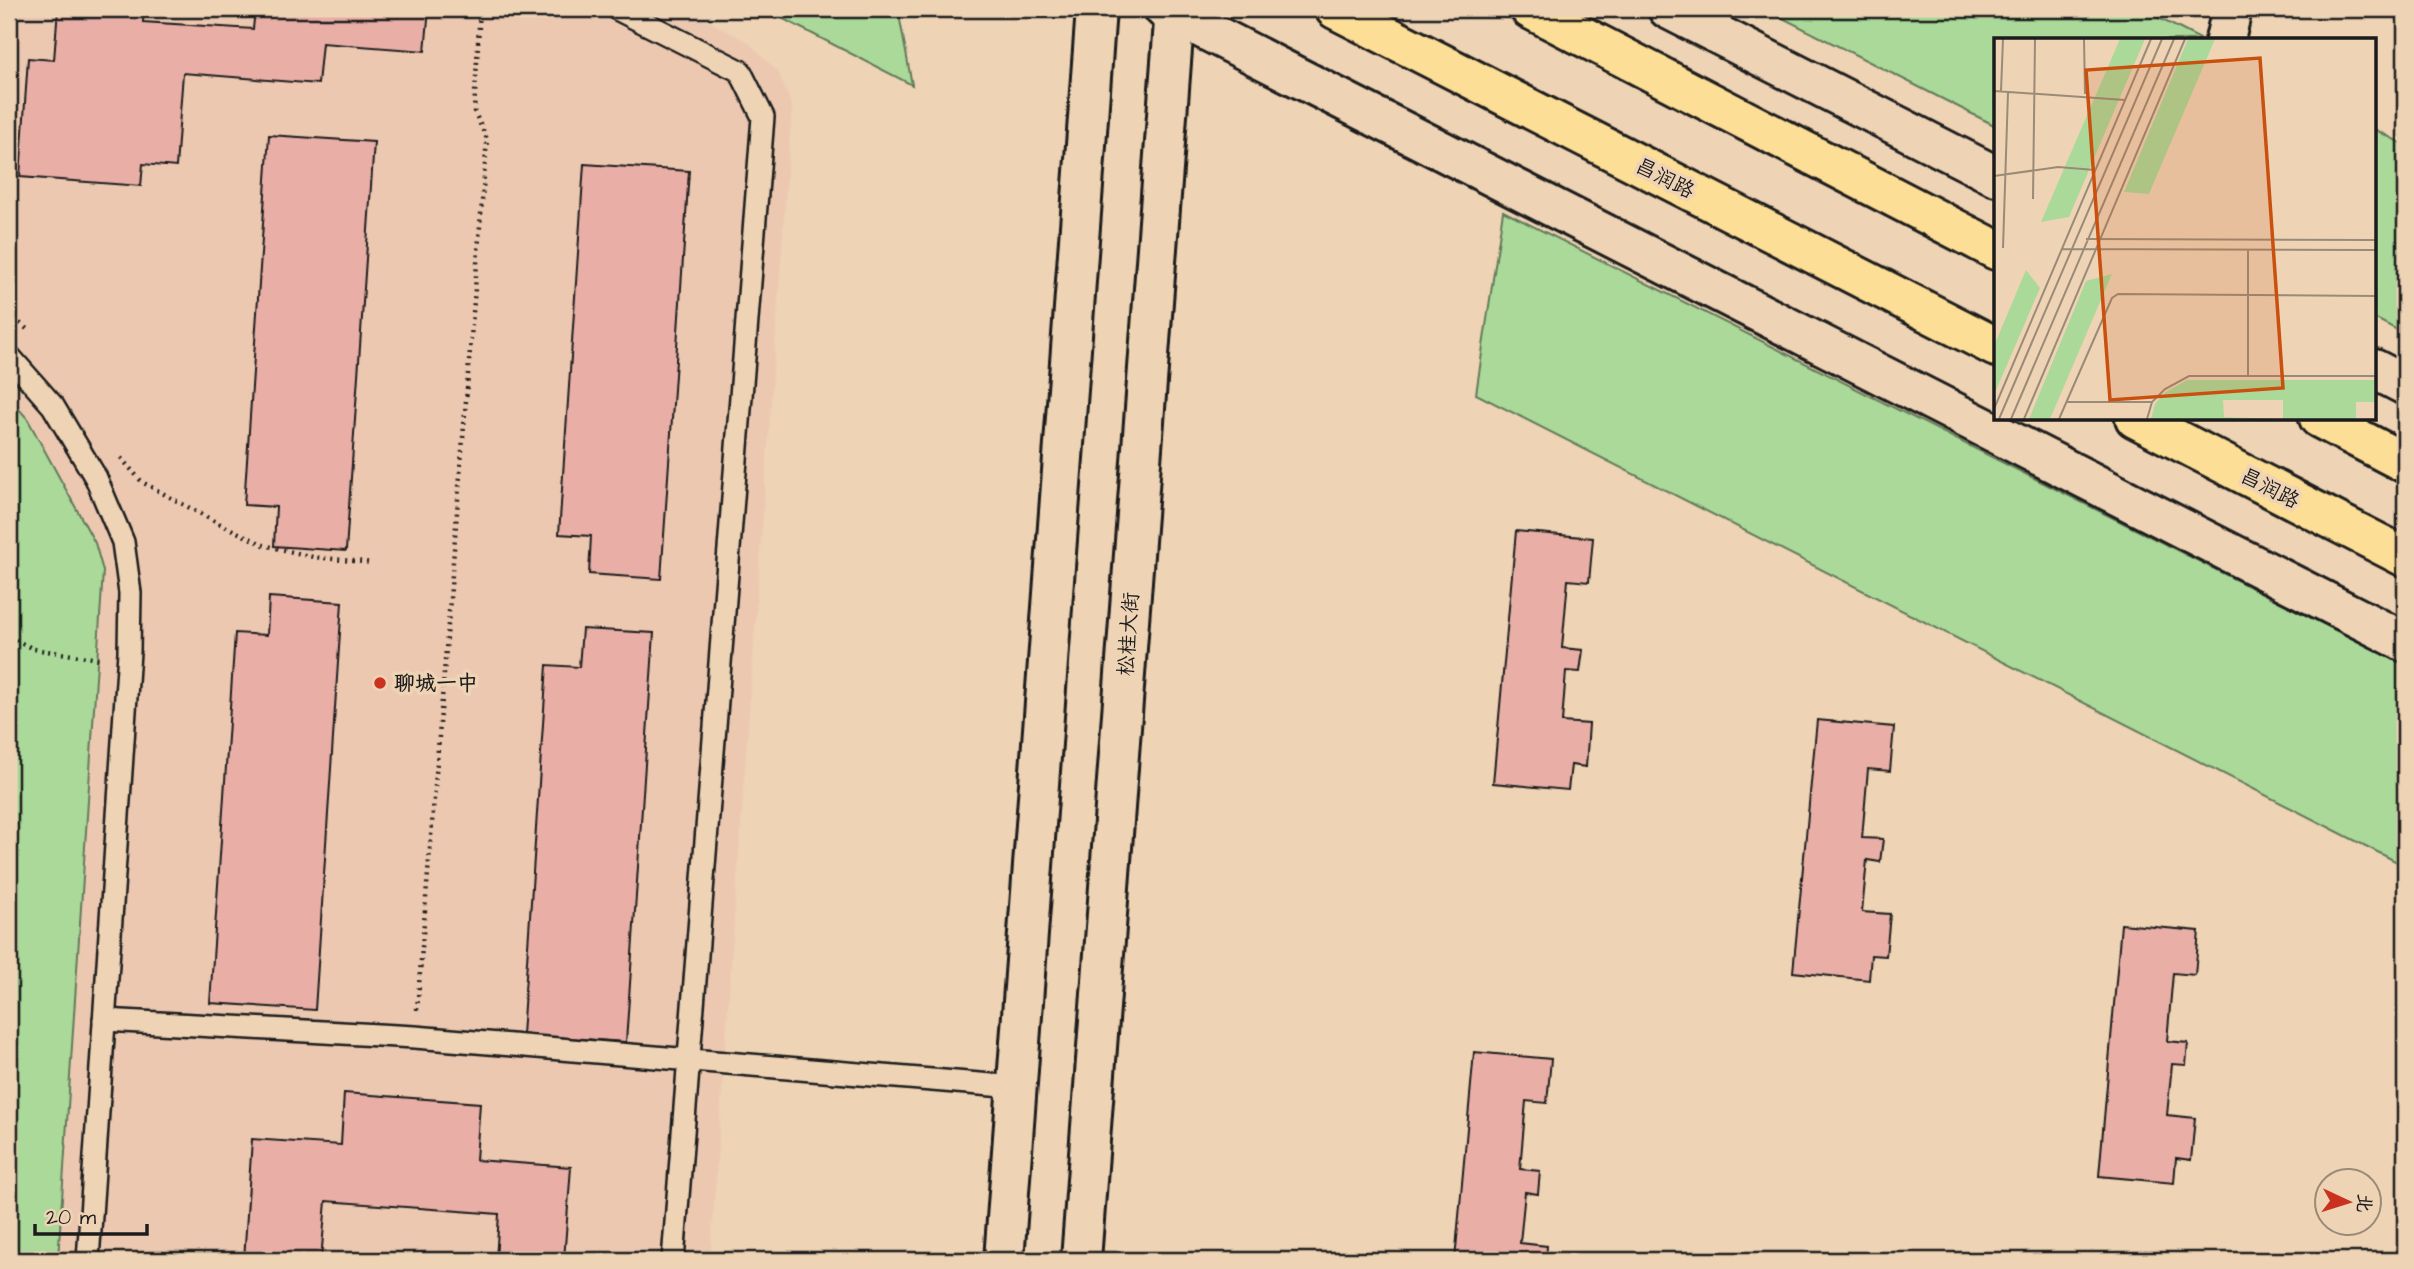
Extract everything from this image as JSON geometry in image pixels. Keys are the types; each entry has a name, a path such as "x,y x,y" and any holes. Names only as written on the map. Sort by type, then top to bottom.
{"main road":[{"path":"1004,1260 1096,9"},
{"name":"昌润路","path":"1335,9 1994,346"},
{"path":"1530,9 1994,249"},
{"path":"2225,38 2232,9"},
{"path":"1675,10 1994,175"},
{"path":"1171,11 2405,642"},
{"name":"松桂大街","path":"1081,1260 1171,11"},
{"path":"2376,370 2405,385"},
{"name":"昌润路","path":"2139,420 2405,557"},
{"path":"2323,420 2405,463"}],"lane":[{"path":"617,9 740,71 763,117 673,1260"},
{"path":"9,356 53,406 96,478 123,542 130,593 129,662 88,1260"},
{"path":"104,1020 415,1037 1016,1087"}],"path":[{"path":"415,1037 486,139 474,111 480,9"},
{"path":"9,314 36,337"},
{"path":"118,455 142,482 264,545 313,556 373,563"},
{"path":"9,638 34,649 129,662"}],"shaded area":[{"name":"聊城一中","path":"9,9 685,9 748,42 778,72 792,106 710,1260 9,1260"}],"green space":[{"path":"764,9 898,9 912,85"},
{"path":"1765,9 2141,9 2198,38 1994,38 1994,125"},
{"path":"2376,130 2405,145 2405,334 2376,319"},
{"path":"1503,211 2405,665 2405,866 1476,394"},
{"path":"9,398 27,418 95,543 103,571 58,1260 9,1260"}],"building":[{"path":"58,9 144,9 143,22 253,29 255,9 429,9 425,51 322,43 318,84 183,73 176,167 143,164 141,186 20,177 28,58 54,60"},
{"path":"269,135 374,142 346,551 274,546 276,507 244,505"},
{"path":"584,164 689,171 661,579 589,574 591,536 559,534"},
{"path":"1516,531 1593,538 1589,582 1568,580 1562,648 1583,650 1580,672 1566,671 1562,722 1589,724 1586,767 1571,765 1568,790 1493,783"},
{"path":"269,597 342,602 315,1010 210,1003 235,633 267,635"},
{"path":"582,629 654,633 626,1042 522,1035 547,665 579,667"},
{"path":"1817,720 1894,727 1890,771 1868,769 1862,838 1883,839 1880,862 1867,860 1862,912 1890,914 1886,956 1871,955 1869,980 1793,972"},
{"path":"2121,924 2199,931 2195,975 2173,973 2167,1041 2188,1043 2186,1065 2172,1064 2167,1115 2195,1118 2191,1160 2176,1158 2174,1183 2099,1176"},
{"path":"1474,1052 1551,1059 1547,1103 1526,1101 1520,1169 1540,1171 1538,1194 1525,1192 1520,1243 1547,1246 1546,1260 1455,1260"},
{"path":"344,1093 480,1103 476,1160 571,1167 564,1260 496,1260 499,1214 326,1201 321,1260 244,1260 252,1139 341,1145"}],"place":[{"name":"聊城一中","path":"380,683"}]}
